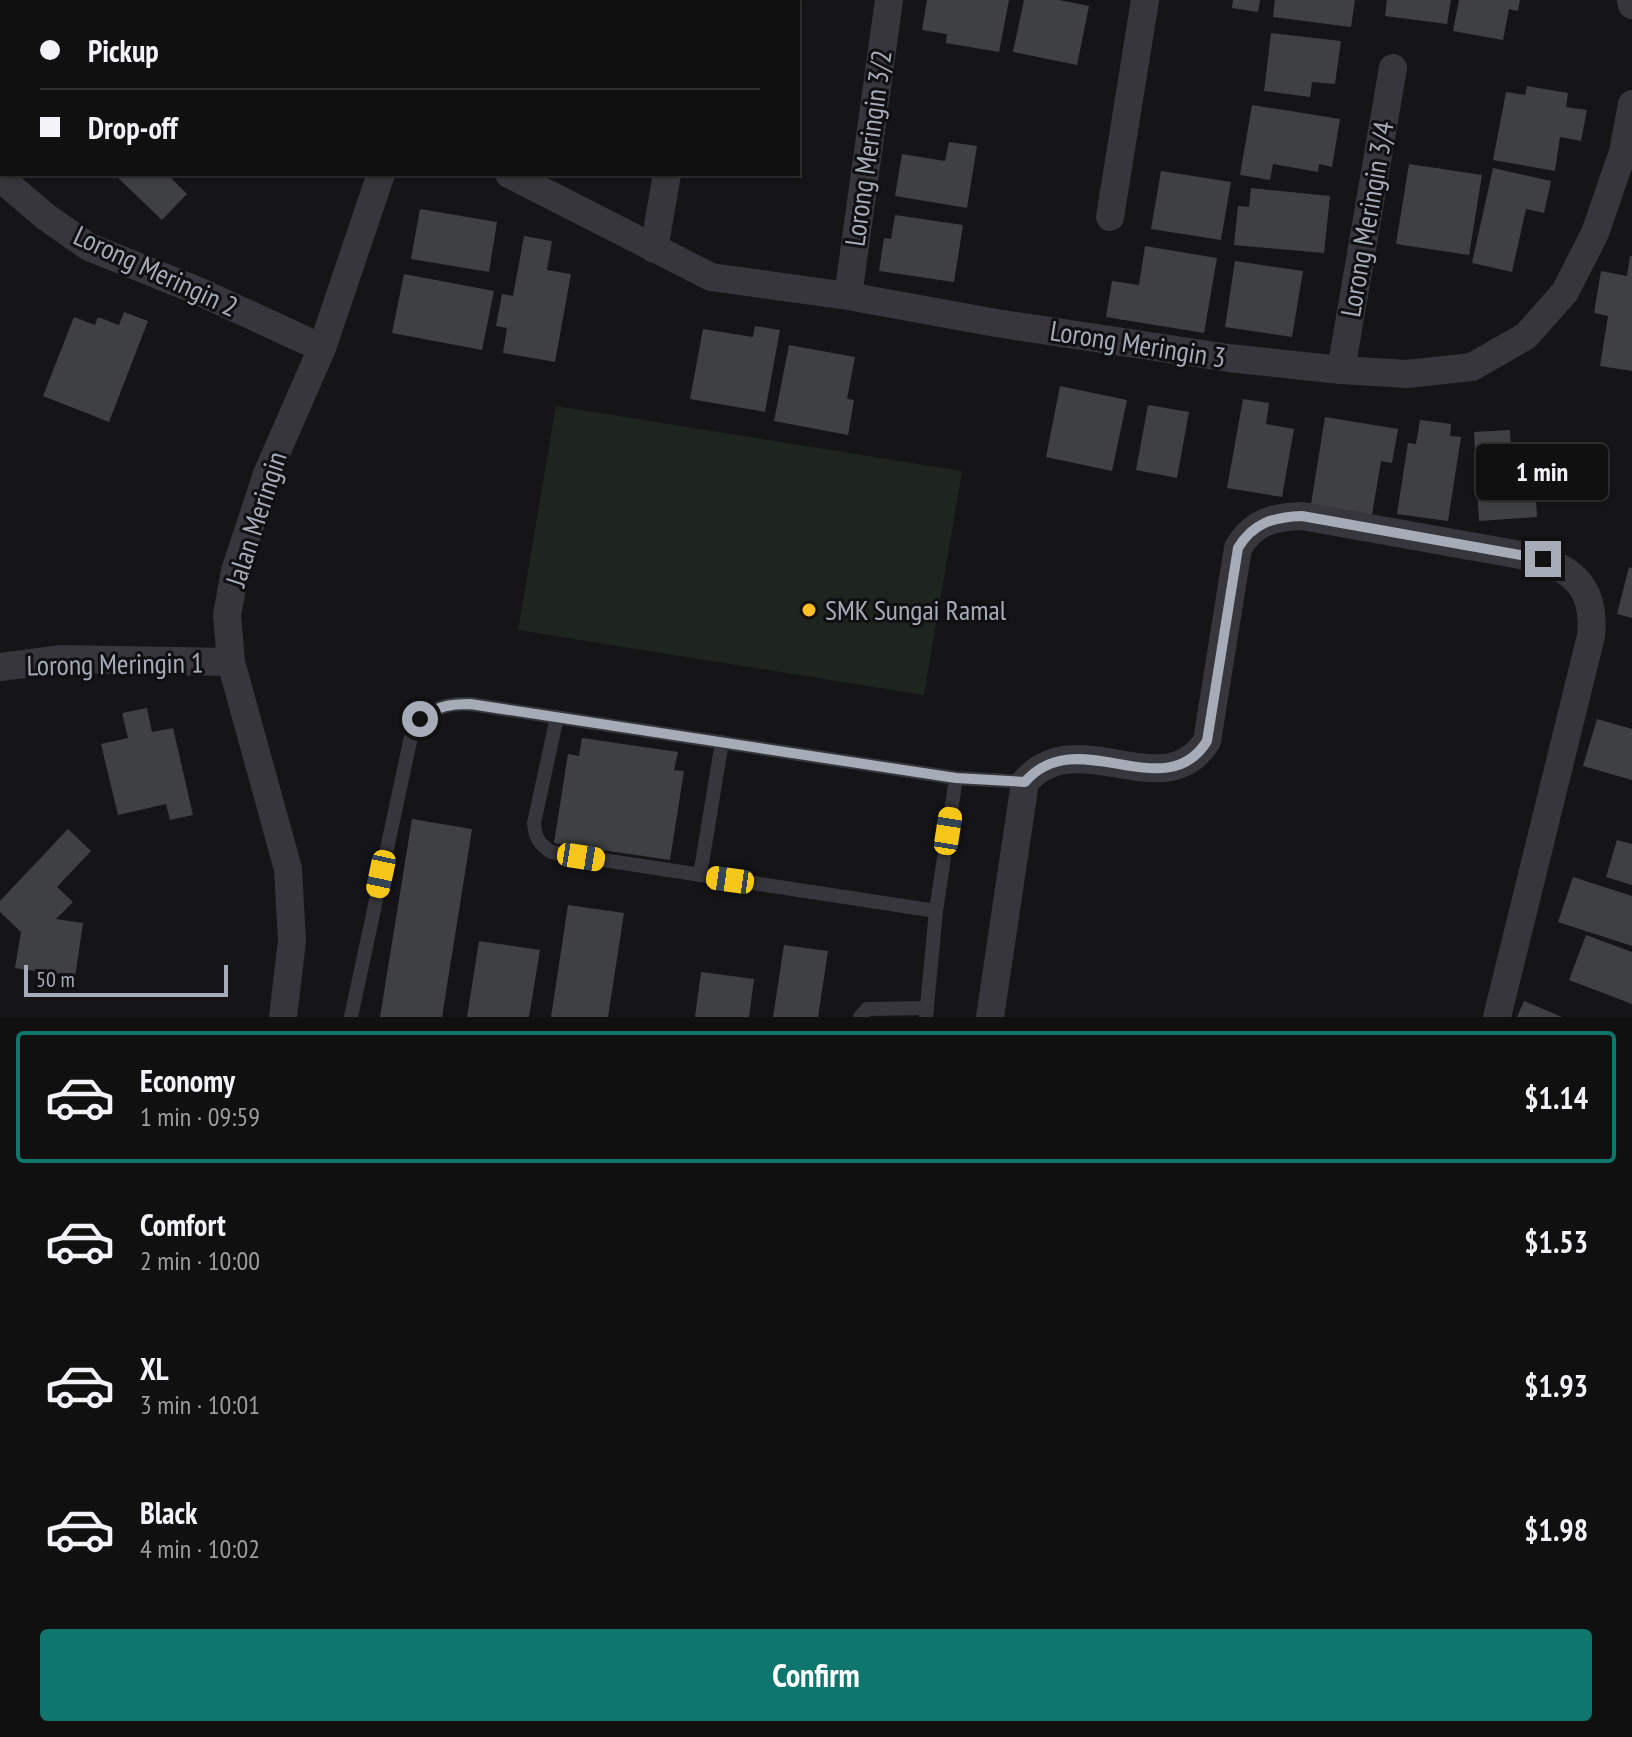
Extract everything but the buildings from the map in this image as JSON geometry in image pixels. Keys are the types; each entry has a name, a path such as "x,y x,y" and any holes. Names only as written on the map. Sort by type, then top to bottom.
{"street":[{"name":"Lorong Meringin 3/2","path":"848,296 889,0"},
{"path":"1110,217 1145,0"},
{"name":"Lorong Meringin 3/4","path":"1341,370 1393,68"},
{"name":"Lorong Meringin 3","path":"513,176 711,277 1229,358 1407,374 1472,367 1526,336 1565,292 1595,233 1623,152 1632,104"},
{"name":"Jalan Meringin","path":"283,1017 292,941 288,869 231,662 227,615 235,571 267,474 322,348 380,176"},
{"path":"654,249 667,176"},
{"name":"Lorong Meringin 2","path":"0,178 46,217 89,247 198,291 322,348"},
{"path":"990,1017 1025,782 1035,770 1064,758 1170,769 1198,755 1207,741 1238,548 1247,534 1262,523 1281,517 1302,516 1523,553 1563,567 1580,582 1590,600 1593,617 1591,636 1497,1017"},
{"name":"Lorong Meringin 1","path":"0,667 61,659 231,662"}],"lane":[{"path":"351,1017 412,732 420,719 434,709 451,704 470,704 956,778 1025,782"},
{"path":"557,717 534,823 535,836 551,852 936,911"},
{"path":"700,875 722,742"},
{"path":"860,1017 867,1009 926,1013 936,911 956,778"}],"shaded area":[{"path":"556,406 962,471 924,695 518,630"}],"place":[{"name":"SMK Sungai Ramal","path":"809,610"}],"route":[{"path":"420,719 434,709 451,704 470,704 956,778 1025,782 1035,770 1064,758 1170,769 1198,755 1207,741 1238,548 1247,534 1262,523 1281,517 1302,516 1543,559"}]}
